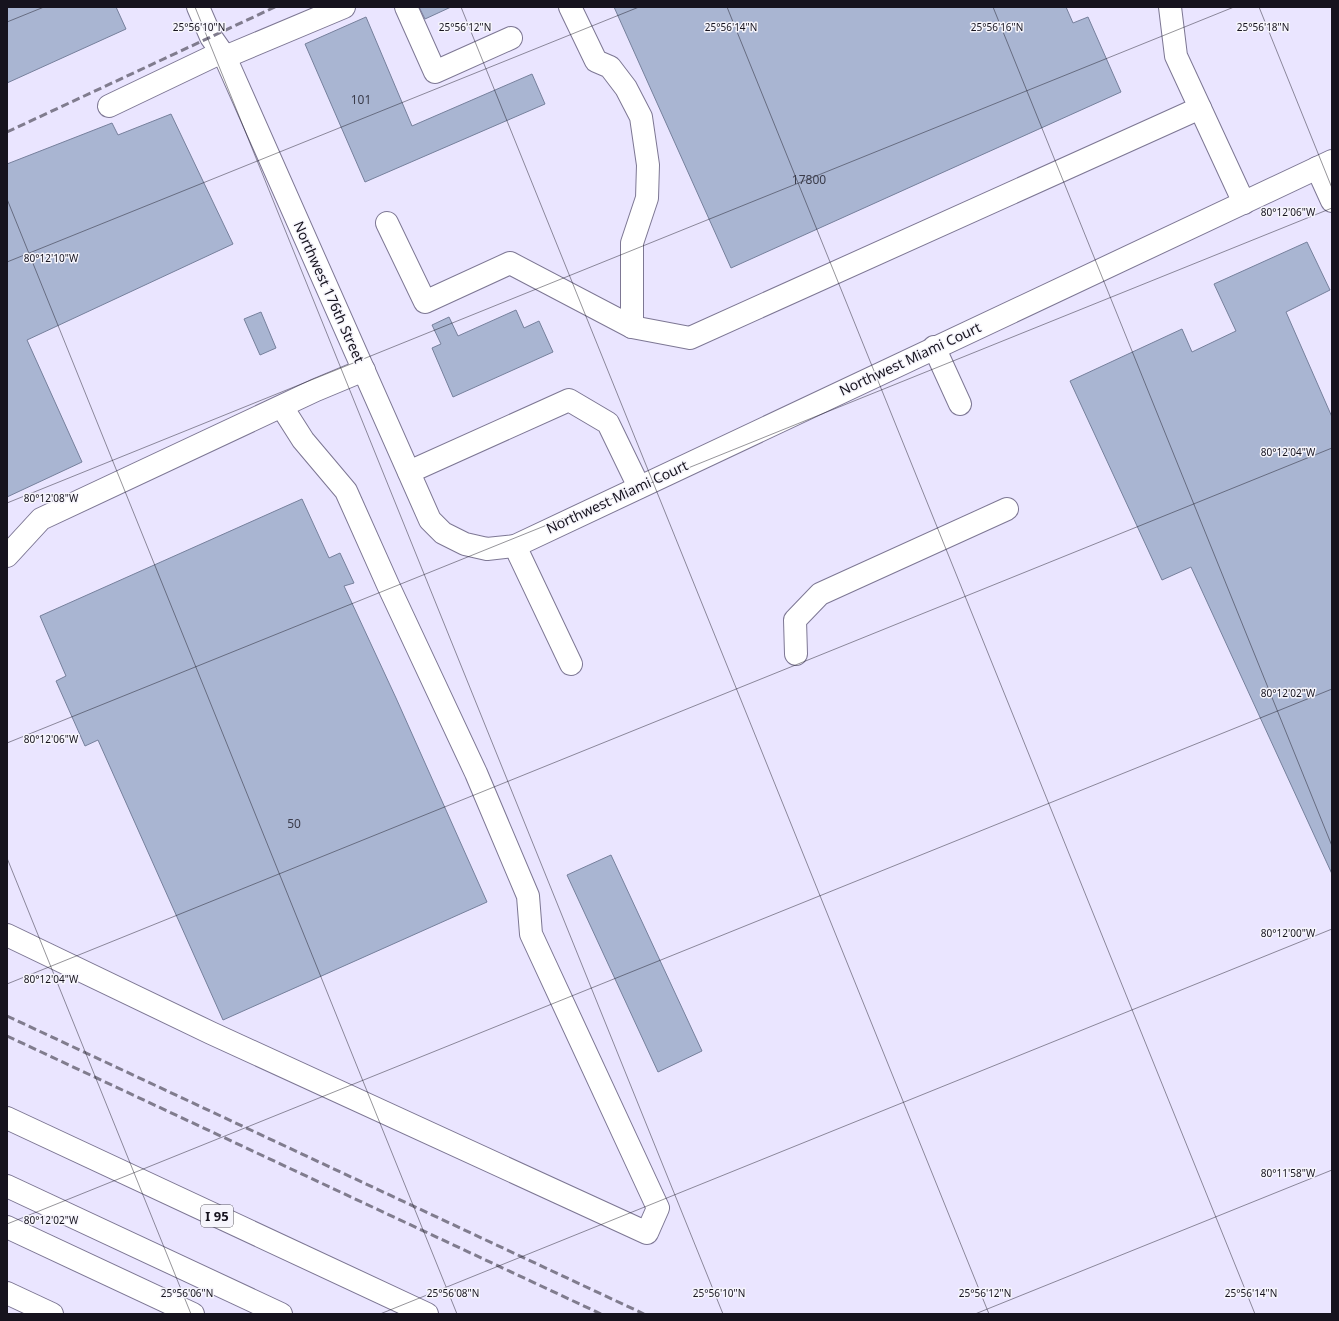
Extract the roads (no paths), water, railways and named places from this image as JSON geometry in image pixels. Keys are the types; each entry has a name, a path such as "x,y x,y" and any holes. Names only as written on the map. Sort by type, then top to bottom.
{"main road":[{"name":"Northwest 176th Street","path":"198,7 211,36 224,55 430,520 443,533 465,544 487,549"},
{"path":"109,106 224,55 344,7"},
{"path":"406,7 435,72 511,38"},
{"path":"570,7 596,61 610,67 626,88 641,117 648,165 647,198 632,243 632,327"},
{"path":"1170,7 1176,56 1244,203"},
{"path":"387,223 425,302 510,263 632,327 690,338 1200,108"},
{"path":"1325,164 1332,201"},
{"name":"Northwest Miami Court","path":"487,549 515,546 934,347 1325,164"},
{"path":"934,347 960,404"},
{"path":"7,556 42,519 316,390 364,370"},
{"path":"409,472 569,400 608,423 639,487"},
{"path":"7,935 212,1033 647,1233 658,1208 531,934 528,896 476,773 388,585 346,491 303,440 282,406"},
{"path":"796,654 795,620 820,594 1007,509"},
{"path":"515,546 571,664"},
{"name":"I 95","path":"7,1118 426,1314"},
{"path":"7,1186 281,1314"},
{"path":"7,1227 193,1314"},
{"path":"7,1293 52,1314"}],"railway":[{"path":"7,132 275,7"},
{"path":"7,1016 644,1314"},
{"path":"7,1036 601,1314"}]}
